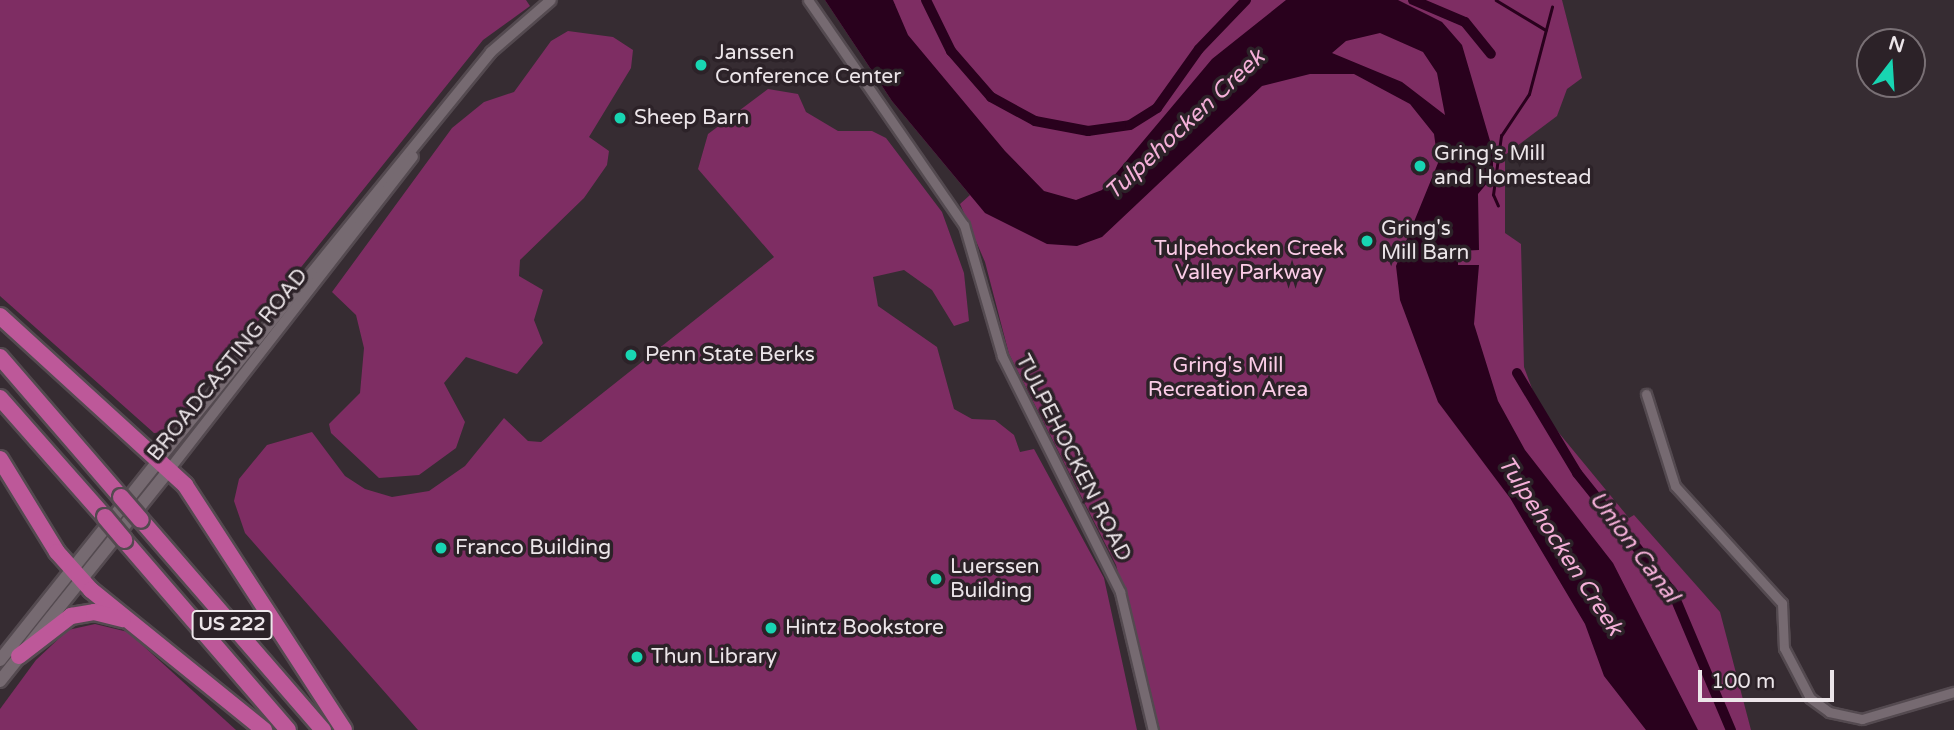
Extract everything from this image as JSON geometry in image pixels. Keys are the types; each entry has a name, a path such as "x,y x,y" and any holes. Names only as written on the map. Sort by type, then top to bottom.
{"highway":[{"path":"0,316 164,465 344,730"},
{"name":"US 222","path":"0,357 323,730"},
{"name":"US 222","path":"0,398 288,730"},
{"path":"0,459 77,574 264,730"},
{"path":"19,656 77,614 101,612 137,625"}],"main road":[{"name":"BROADCASTING ROAD","path":"0,660 77,574 164,465"},
{"name":"BROADCASTING ROAD","path":"0,681 77,574"}],"street":[{"name":"BROADCASTING ROAD","path":"164,465 353,239 478,67 551,0"},
{"name":"TULPEHOCKEN ROAD","path":"808,0 964,225 1002,356 1116,582 1153,730"},
{"path":"1646,394 1675,486 1782,603 1787,656 1810,698 1829,712 1880,716 1954,692"}],"green space":[{"path":"0,0 526,0 530,6 483,40 169,432 154,433 0,296"},
{"name":"Gring's Mill Recreation Area","path":"825,0 1562,0 1582,78 1567,89 1557,116 1505,155 1505,233 1521,244 1524,367 1540,410 1629,518 1634,515 1720,612 1751,730 1160,730 1116,565 1009,354 985,262 960,204 970,195 892,101"},
{"path":"568,31 613,37 633,50 631,68 589,137 609,151 607,165 584,198 520,260 519,276 543,290 534,320 543,343 517,374 466,357 444,383 465,422 456,448 419,475 379,478 331,433 329,424 360,393 364,348 356,315 332,292 452,128 484,102 514,92 551,41"},
{"name":"Penn State Berks","path":"768,89 798,94 806,112 838,131 872,131 886,138 942,212 964,273 969,321 954,326 932,290 904,270 873,277 878,306 937,347 954,409 972,419 995,420 1014,435 1020,452 1034,449 1104,578 1137,730 418,730 245,533 234,501 239,479 267,445 312,432 345,476 365,489 392,497 429,491 465,466 504,418 528,441 541,442 774,257 698,169 708,134"},
{"path":"95,624 128,632 236,730 0,730 0,709 36,660 68,630"}],"water":[{"name":"Tulpehocken Creek","path":"825,0 893,0 908,35 1005,151 1044,191 1076,200 1102,190 1212,59 1286,0 1398,0 1442,22 1462,45 1493,151 1493,176 1478,194 1479,250 1458,251 1458,265 1479,265 1474,324 1498,401 1525,450 1613,563 1698,730 1646,730 1604,676 1585,624 1510,498 1438,402 1400,300 1396,266 1438,163 1434,134 1410,104 1354,74 1310,74 1262,86 1102,237 1077,246 1047,244 985,213 892,101","holes":["1380,33 1423,52 1437,73 1445,115 1402,82 1332,53 1346,41"]}],"waterway":[{"name":"Union Canal","path":"926,0 951,51 991,97 1035,121 1088,131 1130,125 1157,108 1199,49 1246,0"},
{"name":"Union Canal","path":"1413,0 1465,22 1491,54"},
{"path":"1496,0 1546,30"},
{"path":"1498,206 1493,195 1501,136 1529,94 1552,7"},
{"name":"Union Canal","path":"1517,373 1577,473 1673,593 1731,730"}],"place":[{"name":"Janssen Conference Center","path":"701,65"},
{"name":"Sheep Barn","path":"620,118"},
{"name":"Gring's Mill and Homestead","path":"1420,166"},
{"name":"Gring's Mill Barn","path":"1367,241"},
{"name":"Penn State Berks","path":"631,355"},
{"name":"Franco Building","path":"441,548"},
{"name":"Luerssen Building","path":"936,579"},
{"name":"Hintz Bookstore","path":"771,628"},
{"name":"Thun Library","path":"637,657"}],"park label":[{"name":"Tulpehocken Creek Valley Parkway","path":"1249,261"}]}
